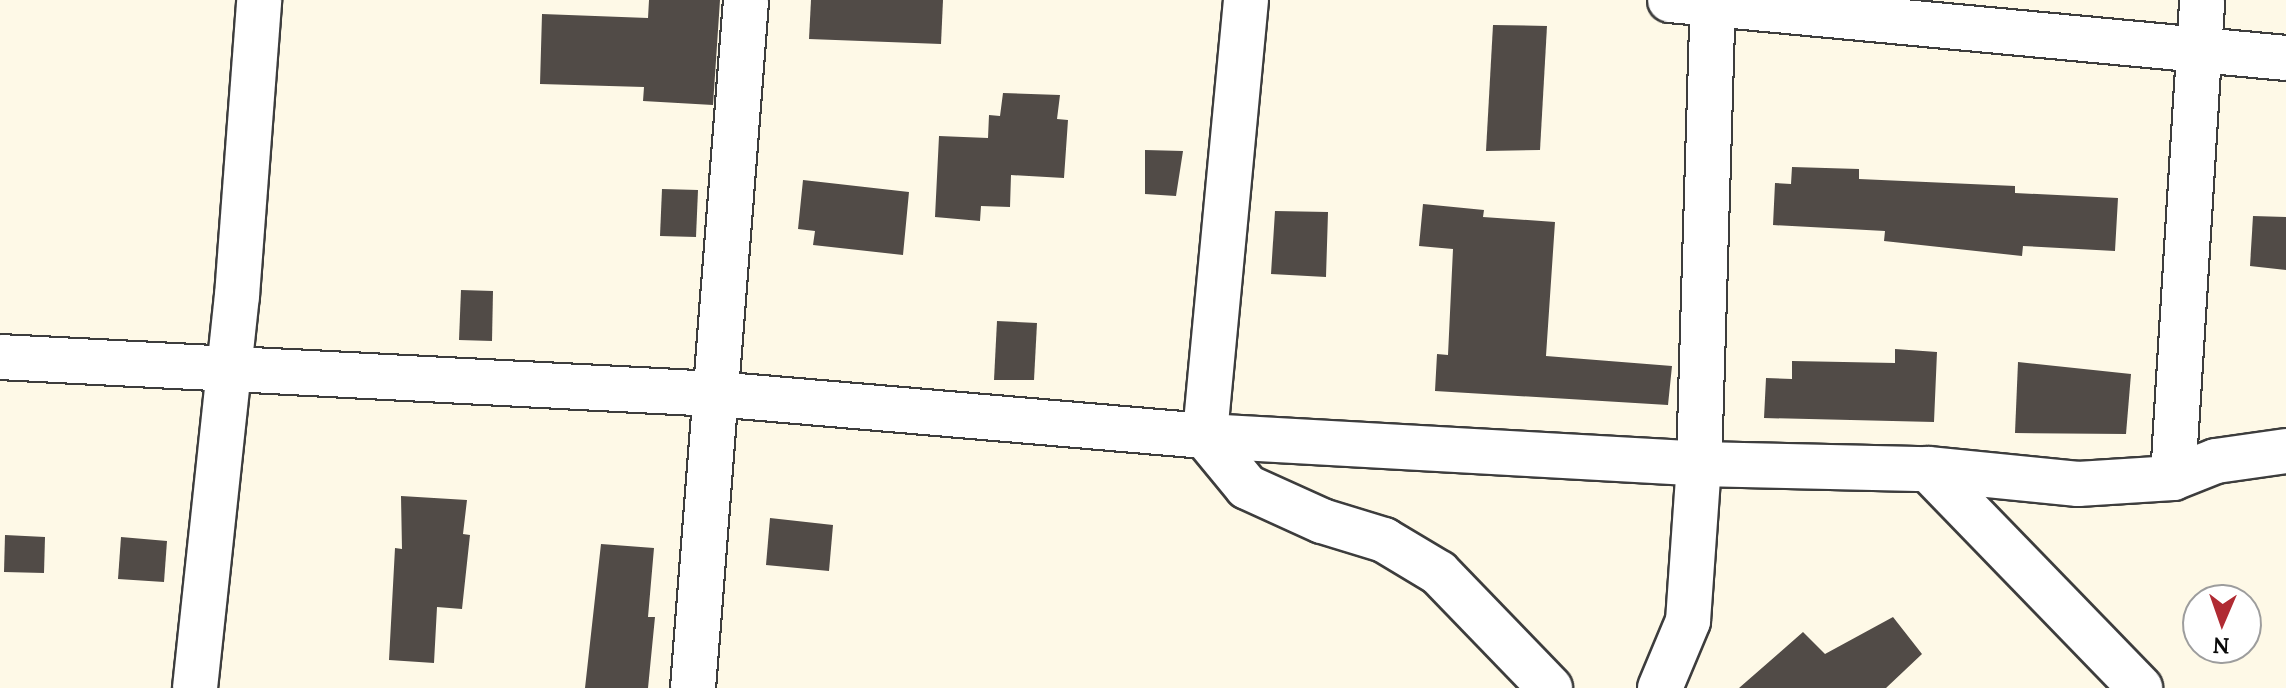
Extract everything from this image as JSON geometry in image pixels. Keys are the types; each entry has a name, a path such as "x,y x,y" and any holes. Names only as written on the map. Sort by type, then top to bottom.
{"street":[{"path":"195,688 229,371 259,0"},
{"path":"693,688 746,0"},
{"path":"1246,0 1205,436 1247,487 1322,521 1384,540 1439,573 1550,688"},
{"path":"1670,0 2286,58"},
{"path":"2173,478 2202,0"},
{"path":"1660,688 1688,621 1699,464 1713,2"},
{"path":"0,357 715,394 1205,436 1699,464 1928,469 2078,484 2173,478 2216,461 2286,451"},
{"path":"1928,469 2140,688"}],"building":[{"path":"649,0 720,0 713,105 643,101 644,87 540,84 542,14 648,18"},
{"path":"811,0 943,0 941,44 809,39"},
{"path":"1493,25 1547,26 1540,150 1486,151"},
{"path":"1003,93 1060,95 1057,119 1068,120 1064,178 1011,175 1010,207 981,206 980,221 935,217 939,136 988,138 989,115 1000,116"},
{"path":"1145,150 1183,151 1176,196 1145,194"},
{"path":"1792,167 1859,169 1859,179 2015,186 2015,193 2118,198 2115,251 2023,246 2022,256 1884,241 1885,231 1773,225 1775,183 1791,184"},
{"path":"803,180 909,192 903,255 813,245 815,231 798,229"},
{"path":"662,189 698,190 696,237 660,236"},
{"path":"1423,204 1484,210 1483,217 1555,222 1546,356 1672,366 1668,405 1435,391 1437,354 1448,355 1453,249 1419,246"},
{"path":"1275,211 1328,212 1326,277 1271,274"},
{"path":"2253,216 2286,217 2286,270 2250,266"},
{"path":"461,290 493,291 492,341 459,340"},
{"path":"997,321 1037,323 1034,380 994,380"},
{"path":"1895,349 1937,352 1934,422 1764,418 1766,378 1792,379 1792,361 1895,363"},
{"path":"2018,362 2131,374 2126,434 2015,433"},
{"path":"401,496 467,500 463,534 470,535 462,609 437,607 434,663 389,660 395,548 402,549"},
{"path":"770,518 833,525 829,571 766,565"},
{"path":"5,535 45,537 44,573 4,572"},
{"path":"121,537 167,541 164,582 118,579"},
{"path":"601,544 654,548 648,617 655,617 648,688 585,688"},
{"path":"1893,617 1922,654 1886,688 1739,688 1803,632 1825,654"}]}
